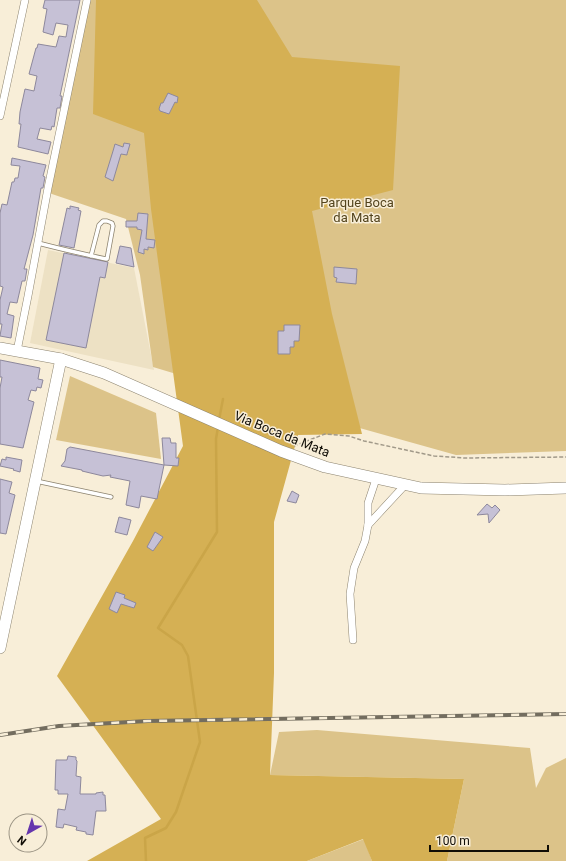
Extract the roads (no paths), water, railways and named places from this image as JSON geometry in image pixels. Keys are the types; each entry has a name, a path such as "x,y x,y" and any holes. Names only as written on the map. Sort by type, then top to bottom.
{"street":[{"path":"0,116 25,0"},
{"path":"17,351 48,188 87,0"},
{"name":"Via Boca da Mata","path":"0,348 60,360 104,373 281,451 325,467 420,488 497,490 566,488"},
{"path":"0,648 60,360"},
{"path":"353,640 350,594 354,568 365,541 368,525 368,503 376,479"},
{"path":"368,525 405,485"}],"lane":[{"path":"38,243 91,256 106,259 108,258 113,226 107,220 102,221 99,225 91,256"},
{"path":"35,481 111,497"}],"waterway":[{"path":"219,420 223,399"},
{"path":"146,861 145,838 166,828 176,812 200,742 188,656 182,645 158,628 217,532 216,439 218,427"}],"railway":[{"path":"0,735 59,726 148,721 566,714"}],"park label":[{"name":"Parque Boca da Mata","path":"357,210"}]}
